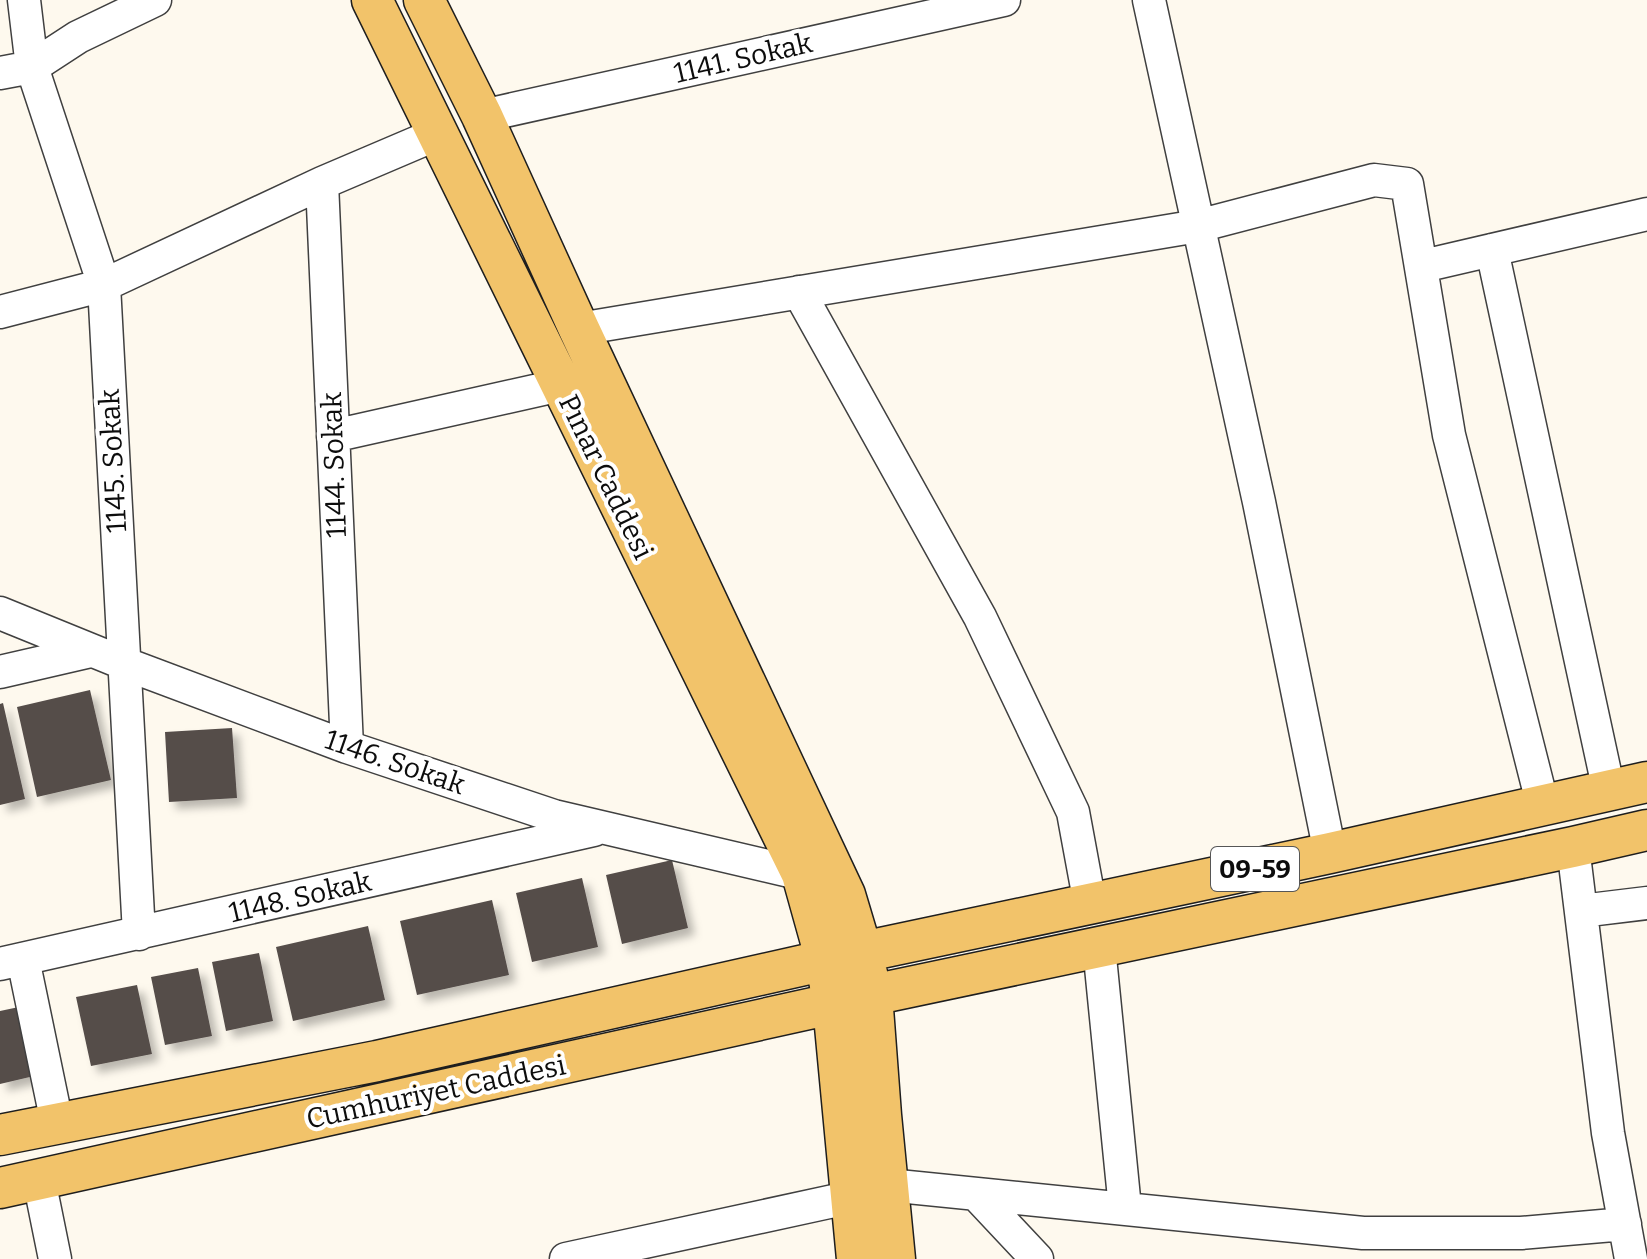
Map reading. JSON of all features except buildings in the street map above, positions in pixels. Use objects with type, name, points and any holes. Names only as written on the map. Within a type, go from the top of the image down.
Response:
[{"type":"main road","name":"Pınar Caddesi","points":[[372,0],[844,956]]},
{"type":"main road","name":"Pınar Caddesi","points":[[424,0],[482,116],[845,895],[844,956]]},
{"type":"main road","name":"09-59","points":[[844,956],[1628,786]]},
{"type":"main road","name":"09-59","points":[[872,995],[1647,830]]},
{"type":"main road","points":[[844,956],[872,995],[870,1191],[857,1259]]},
{"type":"main road","points":[[844,956],[833,1005],[870,1191],[895,1259]]},
{"type":"main road","name":"Cumhuriyet Caddesi","points":[[0,1135],[377,1061],[844,956]]},
{"type":"main road","name":"Cumhuriyet Caddesi","points":[[0,1188],[872,995]]},
{"type":"street","name":"1145. Sokak","points":[[24,0],[32,67],[104,285],[139,934]]},
{"type":"street","points":[[0,73],[32,67],[78,37],[155,0]]},
{"type":"street","name":"1141. Sokak","points":[[482,116],[1004,0]]},
{"type":"street","points":[[1149,0],[1259,502],[1330,853]]},
{"type":"street","points":[[0,312],[104,285],[322,183],[437,134]]},
{"type":"street","points":[[579,329],[1198,226],[1374,180],[1407,184],[1449,435],[1543,806]]},
{"type":"street","name":"1144. Sokak","points":[[322,183],[347,747]]},
{"type":"street","points":[[1423,266],[1647,214]]},
{"type":"street","points":[[1492,250],[1628,786]]},
{"type":"street","points":[[799,292],[980,617],[1073,812],[1090,904]]},
{"type":"street","points":[[333,436],[561,385]]},
{"type":"street","name":"1146. Sokak","points":[[0,613],[91,651],[347,747],[554,816],[802,874]]},
{"type":"street","points":[[0,672],[91,651]]},
{"type":"street","name":"1148. Sokak","points":[[12,962],[601,828]]},
{"type":"street","points":[[1573,847],[1608,1133],[1631,1259]]},
{"type":"street","points":[[1581,911],[1647,903]]},
{"type":"street","points":[[1099,947],[1125,1208]]},
{"type":"street","points":[[12,962],[57,1123]]},
{"type":"street","points":[[39,1180],[55,1259]]},
{"type":"street","points":[[566,1259],[870,1191],[976,1194],[1363,1233],[1521,1233],[1625,1224]]},
{"type":"street","points":[[976,1194],[1037,1259]]}]
